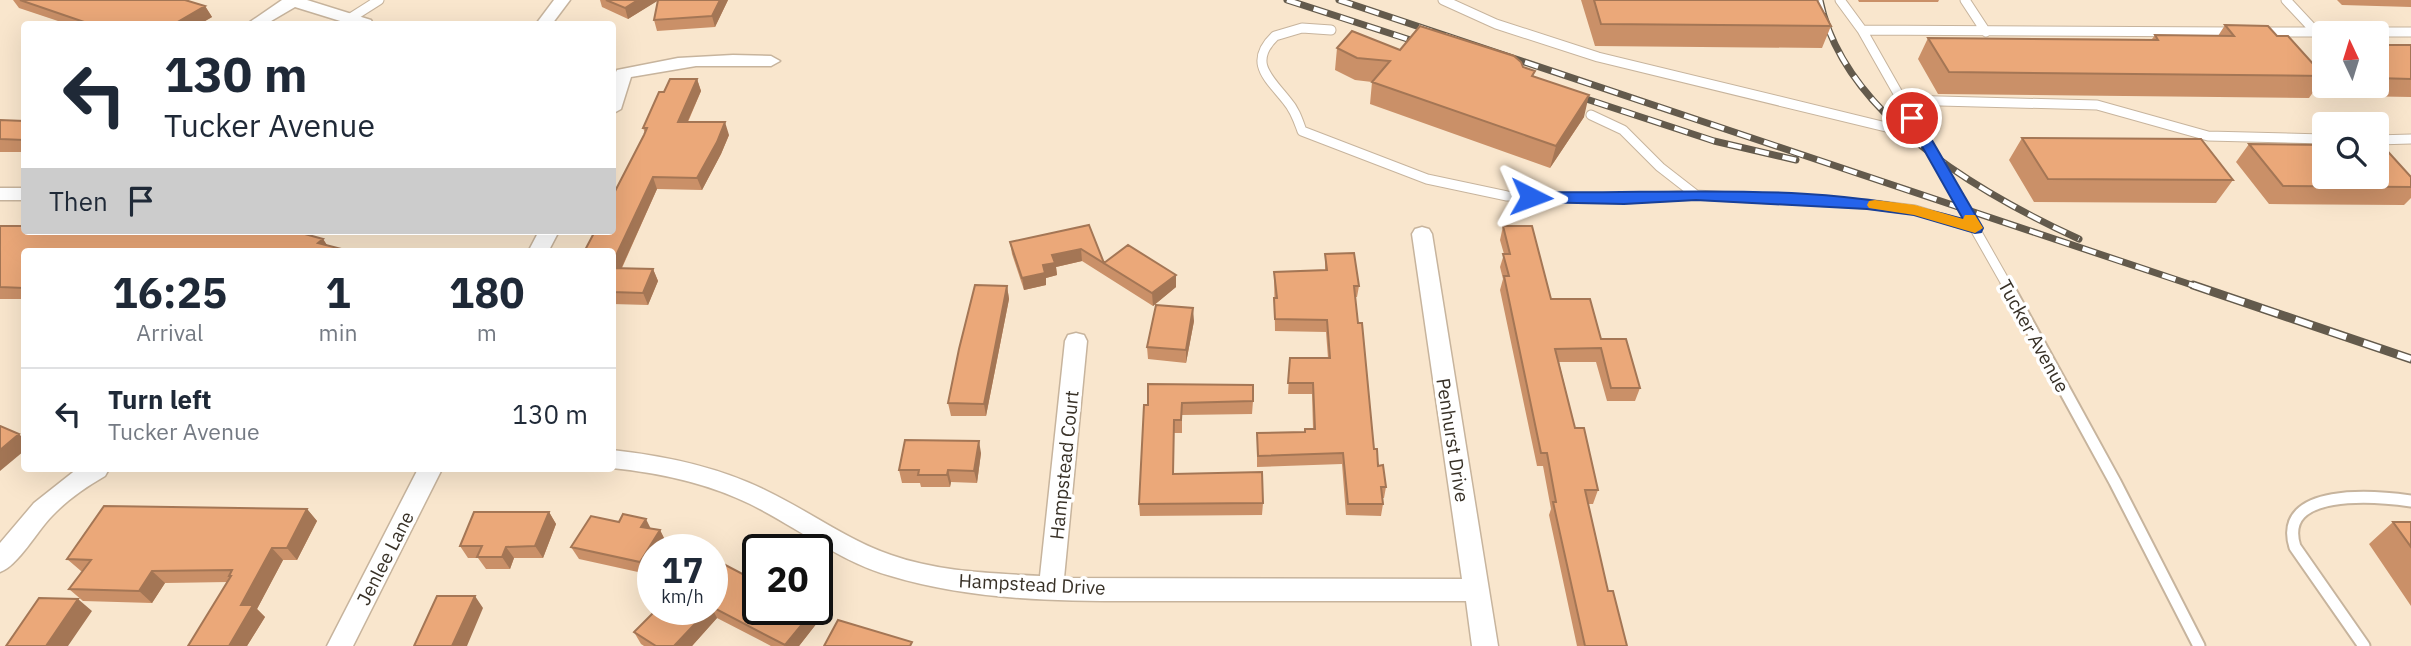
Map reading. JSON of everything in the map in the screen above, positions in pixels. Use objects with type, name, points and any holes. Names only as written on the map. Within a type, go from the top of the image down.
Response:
[{"type":"street","points":[[260,21],[292,0],[354,21]]},
{"type":"street","points":[[546,21],[562,0]]},
{"type":"street","points":[[618,68],[692,61],[771,61]]},
{"type":"street","points":[[0,194],[21,194]]},
{"type":"street","name":"Penhurst Drive","points":[[1422,234],[1485,646]]},
{"type":"street","name":"Hampstead Court","points":[[1051,589],[1076,341]]},
{"type":"street","name":"Hampstead Drive","points":[[616,459],[649,463],[718,480],[759,498],[840,543],[891,566],[957,581],[1051,589],[1476,590]]},
{"type":"street","points":[[0,562],[44,504],[67,486],[92,472]]},
{"type":"street","name":"Jenlee Lane","points":[[340,646],[428,472]]},
{"type":"lane","points":[[358,21],[379,0]]},
{"type":"lane","points":[[1444,0],[1466,15],[1630,66],[1923,136]]},
{"type":"lane","name":"Tucker Avenue","points":[[1840,0],[1862,30],[1975,228],[2115,482],[2199,646]]},
{"type":"lane","points":[[1965,0],[1986,32]]},
{"type":"lane","points":[[2286,0],[2312,28]]},
{"type":"lane","points":[[1331,30],[1310,27],[1291,29],[1273,36],[1266,45],[1261,60],[1265,75],[1292,107],[1302,131],[1427,179],[1507,195],[1624,199],[1696,195],[1894,206],[1975,228]]},
{"type":"lane","points":[[1862,30],[2312,32]]},
{"type":"lane","points":[[2389,32],[2411,32]]},
{"type":"lane","points":[[1902,100],[2097,105],[2208,136],[2312,139]]},
{"type":"lane","points":[[1591,115],[1623,130],[1660,167],[1696,195]]},
{"type":"lane","points":[[2389,139],[2411,139]]},
{"type":"lane","points":[[2364,646],[2295,547],[2291,531],[2295,518],[2311,506],[2339,498],[2368,496],[2411,501]]},
{"type":"building","points":[[20,0],[185,0],[205,6],[179,21],[81,21]]},
{"type":"building","points":[[606,0],[638,0],[625,8]]},
{"type":"building","points":[[658,0],[720,0],[712,16],[654,20]]},
{"type":"building","points":[[1594,0],[1817,0],[1831,26],[1601,24]]},
{"type":"building","points":[[2225,25],[2268,26],[2277,36],[2288,36],[2312,63],[2312,76],[1949,72],[1928,38],[2158,40],[2155,35],[2234,36]]},
{"type":"building","points":[[1420,26],[1514,56],[1523,67],[1535,71],[1532,76],[1589,95],[1556,146],[1372,82],[1390,61],[1357,58],[1337,48],[1352,31],[1400,50]]},
{"type":"building","points":[[2389,45],[2411,45],[2411,79],[2389,78]]},
{"type":"building","points":[[670,79],[697,79],[678,122],[725,122],[717,142],[697,178],[653,177],[616,256],[616,248],[586,248],[593,235],[616,235],[616,189],[644,135],[647,128],[643,128],[659,92],[664,92]]},
{"type":"building","points":[[0,120],[21,121],[21,140],[0,139]]},
{"type":"building","points":[[2022,138],[2201,139],[2233,180],[2048,179]]},
{"type":"building","points":[[2249,144],[2312,145],[2312,186],[2283,186]]},
{"type":"building","points":[[2389,153],[2411,177],[2411,187],[2389,187]]},
{"type":"building","points":[[1089,225],[1104,263],[1128,245],[1176,275],[1152,293],[1081,249],[1052,255],[1055,263],[1043,265],[1045,273],[1022,278],[1010,242]]},
{"type":"building","points":[[0,226],[21,226],[21,235],[308,235],[323,239],[318,243],[337,248],[21,248],[21,288],[0,287]]},
{"type":"building","points":[[1503,226],[1532,226],[1551,299],[1590,299],[1601,339],[1626,339],[1640,388],[1611,388],[1601,348],[1555,349],[1575,428],[1584,428],[1598,490],[1585,490],[1608,591],[1613,591],[1627,646],[1585,646],[1553,502],[1556,502],[1547,453],[1541,453],[1504,276],[1509,276],[1503,254],[1510,254]]},
{"type":"building","points":[[1354,253],[1359,286],[1354,286],[1358,323],[1362,323],[1374,449],[1377,449],[1378,466],[1383,465],[1386,487],[1381,487],[1383,504],[1348,504],[1343,453],[1258,456],[1257,433],[1305,432],[1305,429],[1315,429],[1313,383],[1288,383],[1290,358],[1330,358],[1327,320],[1275,319],[1274,298],[1277,298],[1274,272],[1327,270],[1325,254]]},
{"type":"building","points":[[616,268],[653,269],[643,293],[616,292]]},
{"type":"building","points":[[975,285],[1007,286],[984,404],[948,403],[959,349]]},
{"type":"building","points":[[1156,305],[1193,308],[1186,350],[1147,347]]},
{"type":"building","points":[[1148,384],[1253,385],[1253,401],[1182,403],[1181,420],[1174,420],[1173,474],[1262,472],[1263,503],[1139,504],[1144,405],[1148,405]]},
{"type":"building","points":[[0,426],[19,434],[0,450]]},
{"type":"building","points":[[905,440],[979,441],[974,471],[948,470],[947,475],[918,475],[919,470],[899,470]]},
{"type":"building","points":[[104,506],[307,509],[287,548],[272,548],[241,605],[253,605],[229,646],[188,646],[231,576],[232,570],[152,571],[139,591],[69,589],[91,560],[67,559]]},
{"type":"building","points":[[474,512],[549,512],[535,546],[506,547],[502,557],[477,557],[482,546],[460,546]]},
{"type":"building","points":[[623,514],[646,519],[641,527],[660,530],[658,534],[637,534],[637,561],[571,547],[591,516],[619,522]]},
{"type":"building","points":[[2393,522],[2411,522],[2411,547]]},
{"type":"building","points":[[728,566],[742,574],[742,623],[728,615]]},
{"type":"building","points":[[437,596],[475,596],[452,646],[414,646]]},
{"type":"building","points":[[39,598],[78,599],[46,646],[6,646]]},
{"type":"building","points":[[838,620],[912,642],[910,646],[824,646]]},
{"type":"building","points":[[641,625],[694,625],[674,646],[656,646],[634,632]]},
{"type":"building","points":[[747,625],[801,625],[785,645]]},
{"type":"railway","points":[[1287,0],[1426,45]]},
{"type":"railway","points":[[1339,0],[2198,287]]},
{"type":"railway","points":[[1820,0],[1834,41],[1856,80],[1886,114],[1921,146],[1960,174],[2000,199],[2079,239]]},
{"type":"railway","points":[[1568,93],[1714,141],[1796,160]]},
{"type":"railway","points":[[2193,285],[2411,359]]},
{"type":"slow traffic","points":[[1875,205],[1915,210],[1975,228],[1970,218]]},
{"type":"route","points":[[1531,197],[1624,199],[1696,195],[1867,204],[1915,210],[1975,228],[1912,118]]}]
